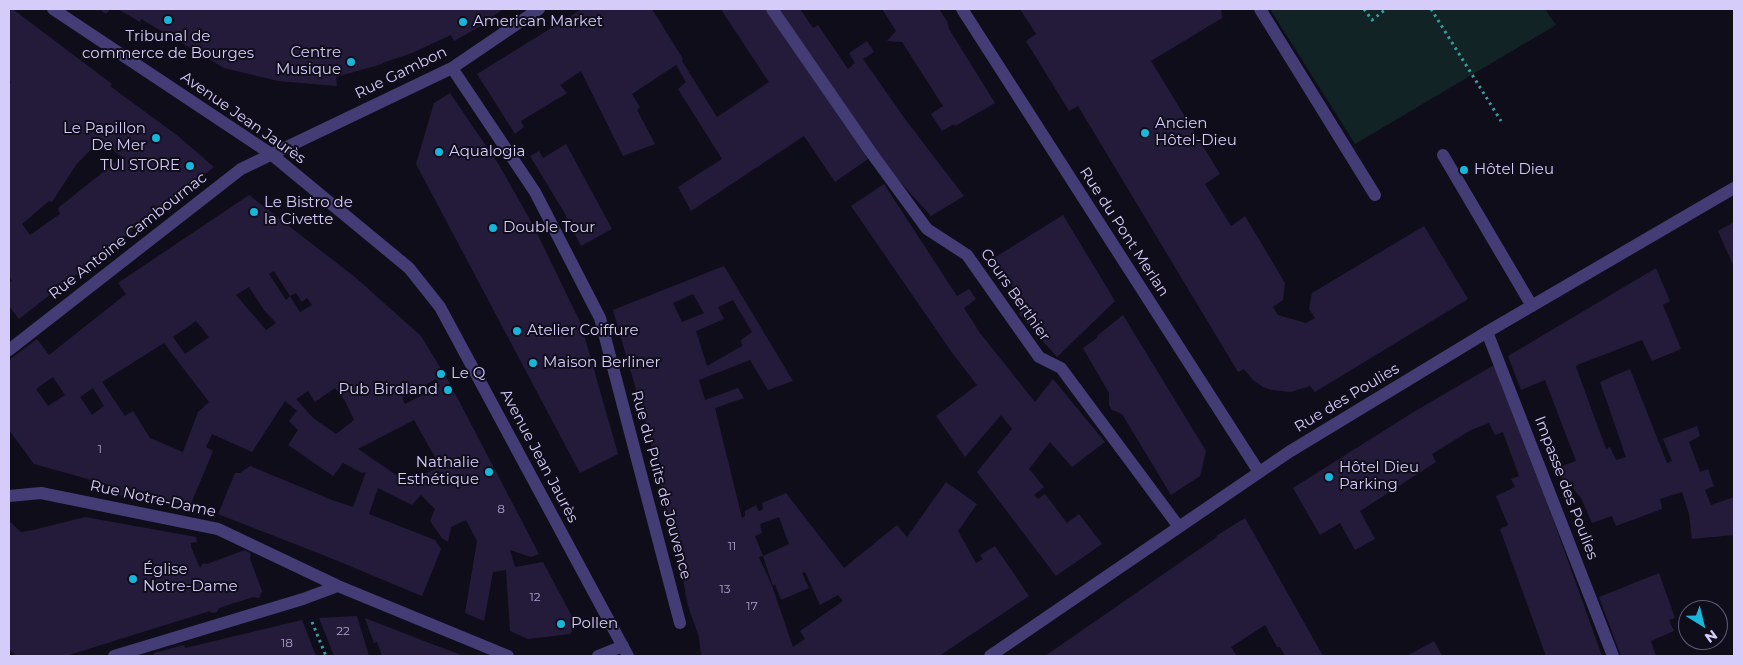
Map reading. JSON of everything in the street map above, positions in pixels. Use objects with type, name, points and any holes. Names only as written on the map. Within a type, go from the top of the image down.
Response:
[{"type":"street","name":"Avenue Jean Jaurès","points":[[53,9],[270,154],[409,268],[440,307],[626,651]]},
{"type":"street","name":"Rue Gambon","points":[[270,154],[452,68],[539,9]]},
{"type":"street","name":"Cours Berthier","points":[[772,9],[926,229],[967,255],[1039,357],[1061,368],[1179,527]]},
{"type":"street","name":"Rue du Pont Merlan","points":[[962,9],[1259,472]]},
{"type":"street","points":[[1260,9],[1375,195]]},
{"type":"street","name":"Rue du Puits de Jouvence","points":[[452,68],[535,192],[600,318],[680,623]]},
{"type":"street","name":"Rue Antoine Cambournac","points":[[9,350],[242,169],[270,154]]},
{"type":"street","points":[[1443,155],[1532,306]]},
{"type":"street","name":"Rue des Poulies","points":[[990,656],[1296,448],[1487,332],[1734,188]]},
{"type":"street","name":"Impasse des Poulies","points":[[1487,332],[1613,656]]},
{"type":"street","name":"Rue Notre-Dame","points":[[9,496],[42,493],[218,529],[338,586],[508,656]]},
{"type":"street","points":[[114,656],[338,586]]},
{"type":"street","points":[[598,656],[626,651]]},
{"type":"path","points":[[1364,9],[1372,20],[1386,9]]},
{"type":"path","points":[[1431,9],[1501,121]]},
{"type":"path","points":[[303,598],[326,656]]},
{"type":"shaded area","points":[[1270,9],[1545,9],[1556,25],[1355,144]]},
{"type":"building","points":[[9,9],[14,10],[112,84],[110,86],[178,136],[214,167],[19,319],[9,306],[9,283],[12,281],[9,276],[9,85],[11,82],[9,80]],"holes":[[[100,140],[122,157],[58,208],[60,214],[30,235],[22,224],[49,201],[52,202],[76,165]]]},
{"type":"building","points":[[99,9],[110,9],[106,14]]},
{"type":"building","points":[[118,9],[504,9],[485,21],[486,23],[454,41],[451,35],[382,64],[336,77],[337,86],[278,81],[224,68],[141,19],[140,22]]},
{"type":"building","points":[[582,9],[652,9],[717,117],[769,82],[722,11],[723,9],[766,9],[868,159],[835,182],[804,136],[691,211],[678,187],[722,159],[678,89],[686,82],[676,65],[632,94],[640,107],[637,110],[655,144],[623,156],[581,71],[560,85],[567,93],[521,121],[524,127],[515,134],[477,74]]},
{"type":"building","points":[[778,9],[800,9],[813,28],[818,25],[848,69],[855,63],[849,53],[867,41],[874,52],[863,59],[905,119],[964,196],[931,216],[891,172]]},
{"type":"building","points":[[882,9],[939,9],[947,21],[949,29],[995,103],[955,126],[954,124],[942,131],[931,114],[943,106],[902,42],[887,41],[896,31]]},
{"type":"building","points":[[1020,9],[1221,9],[1222,18],[1151,61],[1220,174],[1205,184],[1231,226],[1245,216],[1285,283],[1283,300],[1273,307],[1278,315],[1306,323],[1315,318],[1309,309],[1312,293],[1424,226],[1468,299],[1315,392],[1310,386],[1291,392],[1272,390],[1263,387],[1253,380],[1244,369],[1238,372],[1078,106],[1069,111],[1026,41],[1036,34]]},
{"type":"building","points":[[450,93],[499,165],[533,225],[581,324],[618,454],[580,473],[416,164],[434,103]]},
{"type":"building","points":[[566,144],[612,229],[581,246],[564,212],[530,156],[539,151],[543,158]]},
{"type":"building","points":[[884,184],[957,296],[969,289],[976,299],[964,308],[980,333],[1035,402],[1053,379],[1105,442],[1072,467],[1050,442],[1029,469],[1044,487],[1034,495],[1038,499],[1045,494],[1067,523],[1079,514],[1102,544],[1056,576],[977,472],[1012,429],[1001,415],[965,457],[936,416],[977,385],[953,354],[851,206]]},
{"type":"building","points":[[249,195],[356,278],[421,336],[449,382],[539,554],[531,557],[510,550],[515,567],[543,562],[576,624],[570,634],[528,639],[510,631],[506,570],[493,572],[484,621],[465,613],[477,541],[466,520],[451,527],[448,542],[442,538],[430,521],[435,509],[421,495],[412,505],[378,488],[369,514],[435,540],[441,549],[422,596],[218,514],[235,473],[240,473],[250,466],[353,507],[366,472],[362,473],[343,463],[333,476],[288,445],[298,430],[289,421],[297,411],[285,401],[252,452],[212,434],[206,447],[213,451],[190,506],[161,499],[159,504],[110,493],[113,486],[34,464],[9,430],[9,360],[37,339],[49,355],[126,294],[118,283]],"holes":[[[274,271],[290,296],[286,300],[269,274]],[[249,287],[264,310],[276,323],[266,330],[236,295]],[[296,293],[302,302],[307,298],[312,305],[300,312],[290,296]],[[196,321],[209,337],[185,354],[173,337]],[[164,343],[209,402],[198,412],[183,452],[150,438],[133,411],[125,416],[102,382]],[[53,377],[65,395],[48,406],[36,389]],[[436,379],[440,386],[405,404],[402,398]],[[93,388],[104,406],[92,415],[80,397]],[[335,388],[345,401],[354,420],[336,434],[313,418],[296,399],[308,391],[315,402]],[[414,420],[440,466],[408,483],[358,449]]]},
{"type":"building","points":[[1063,215],[1115,301],[1057,357],[1019,314],[1022,302],[994,258]]},
{"type":"building","points":[[1734,222],[1734,267],[1718,231]]},
{"type":"building","points":[[724,266],[793,381],[768,390],[750,360],[699,380],[705,400],[738,388],[744,398],[715,408],[742,518],[745,516],[745,511],[756,505],[759,511],[763,509],[762,503],[786,493],[844,568],[897,525],[907,537],[946,482],[977,504],[958,531],[976,563],[983,559],[980,555],[995,546],[1029,596],[939,656],[701,656],[699,637],[688,606],[648,431],[613,310]],"holes":[[[693,294],[704,313],[682,322],[673,303]],[[733,300],[752,332],[741,340],[742,346],[707,366],[696,331],[724,319],[718,307]],[[779,517],[789,544],[763,556],[755,536],[762,533],[760,524]],[[763,556],[773,586],[775,584],[781,600],[809,588],[802,573],[805,572],[820,605],[838,595],[843,601],[800,631],[805,639],[793,647],[772,586],[759,557]]]},
{"type":"building","points":[[1656,268],[1670,301],[1663,305],[1681,349],[1652,361],[1642,340],[1576,367],[1606,449],[1610,447],[1616,460],[1626,457],[1600,382],[1630,369],[1667,463],[1672,461],[1663,439],[1697,426],[1700,436],[1689,442],[1700,472],[1708,469],[1714,486],[1705,490],[1711,505],[1734,497],[1734,535],[1692,539],[1689,514],[1682,492],[1660,499],[1662,509],[1616,526],[1612,516],[1592,523],[1581,498],[1570,485],[1552,470],[1576,461],[1545,380],[1521,390],[1508,356]]},
{"type":"building","points":[[1123,315],[1206,451],[1200,476],[1171,495],[1122,414],[1112,410],[1109,405],[1109,393],[1083,348]]},
{"type":"building","points":[[1494,365],[1549,508],[1602,656],[1546,656],[1500,529],[1508,525],[1496,496],[1515,487],[1511,479],[1519,476],[1503,432],[1495,435],[1489,423],[1471,430],[1432,454],[1436,462],[1360,511],[1375,539],[1355,550],[1340,523],[1320,535],[1293,488],[1412,413]]},
{"type":"building","name":"Église Notre-Dame","points":[[85,517],[196,537],[197,542],[191,543],[191,547],[200,568],[203,563],[207,564],[245,550],[251,554],[250,559],[262,591],[259,598],[253,597],[219,608],[217,612],[211,613],[210,611],[66,656],[17,656],[9,650],[9,523],[21,532]]},
{"type":"building","points":[[1245,518],[1323,656],[1285,656],[1280,647],[1277,647],[1265,625],[1231,647],[1237,656],[1045,656],[1216,536]]},
{"type":"building","points":[[1659,573],[1675,618],[1669,620],[1674,631],[1651,641],[1656,656],[1621,656],[1599,597]]},
{"type":"building","points":[[357,616],[369,656],[334,656],[319,618]]},
{"type":"building","points":[[365,618],[464,656],[382,656],[377,642],[374,643]]},
{"type":"building","points":[[302,620],[316,656],[154,656],[154,653],[184,645],[185,648]]},
{"type":"building","points":[[1434,641],[1442,656],[1407,656]]},
{"type":"place","name":"Tribunal de commerce de Bourges","points":[[168,20]]},
{"type":"place","name":"American Market","points":[[463,22]]},
{"type":"place","name":"Centre Musique","points":[[351,62]]},
{"type":"place","name":"Ancien Hôtel-Dieu","points":[[1145,133]]},
{"type":"place","name":"Le Papillon De Mer","points":[[156,138]]},
{"type":"place","name":"Aqualogia","points":[[439,152]]},
{"type":"place","name":"TUI STORE","points":[[190,166]]},
{"type":"place","name":"Hôtel Dieu","points":[[1464,170]]},
{"type":"place","name":"Le Bistro de la Civette","points":[[254,212]]},
{"type":"place","name":"Double Tour","points":[[493,228]]},
{"type":"place","name":"Atelier Coiffure","points":[[517,331]]},
{"type":"place","name":"Maison Berliner","points":[[533,363]]},
{"type":"place","name":"Le Q","points":[[441,374]]},
{"type":"place","name":"Pub Birdland","points":[[448,390]]},
{"type":"place","name":"Nathalie Esthétique","points":[[489,472]]},
{"type":"place","name":"Hôtel Dieu Parking","points":[[1329,477]]},
{"type":"place","name":"Église Notre-Dame","points":[[133,579]]},
{"type":"place","name":"Pollen","points":[[561,624]]}]
